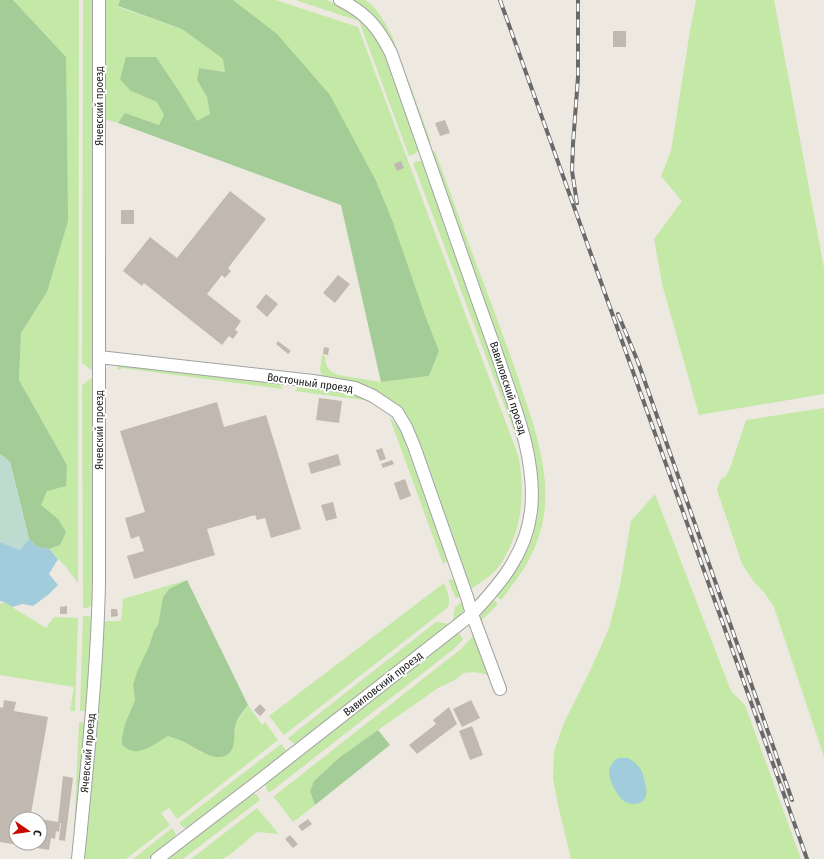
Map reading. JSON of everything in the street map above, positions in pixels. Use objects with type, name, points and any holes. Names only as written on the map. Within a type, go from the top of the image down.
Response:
[{"type":"street","name":"Ячевский проезд","points":[[78,859],[93,701],[98,627],[99,0]]},
{"type":"street","name":"Вавиловский проезд","points":[[157,859],[472,614],[491,594],[505,575],[518,554],[527,531],[531,512],[531,469],[516,410],[391,53],[376,27],[365,15],[353,6],[340,0]]},
{"type":"street","name":"Восточный проезд","points":[[99,357],[355,388],[373,396],[397,412],[409,434],[500,689]]},
{"type":"green space","points":[[0,0],[13,0],[66,57],[68,221],[47,292],[21,333],[19,380],[67,465],[66,486],[47,491],[41,505],[58,519],[66,532],[60,545],[49,549],[37,547],[29,539],[10,462],[0,454]]},
{"type":"green space","points":[[13,0],[79,0],[78,583],[66,567],[49,549],[60,545],[58,519],[40,505],[47,491],[67,465],[19,380],[21,333],[47,292],[66,57]]},
{"type":"green space","points":[[83,0],[94,0],[94,372],[82,363]]},
{"type":"green space","points":[[104,0],[120,0],[118,7],[182,29],[223,59],[226,72],[199,68],[197,80],[207,97],[210,114],[197,122],[181,94],[156,58],[126,57],[131,91],[157,102],[165,115],[159,125],[125,113],[118,123],[105,119]]},
{"type":"green space","points":[[120,0],[233,0],[277,34],[330,95],[376,181],[392,220],[439,351],[429,376],[381,382],[341,205],[118,123],[125,113],[159,125],[164,115],[157,102],[131,91],[120,79],[126,57],[156,57],[197,121],[210,114],[207,97],[197,80],[199,68],[225,72],[223,59],[182,29],[118,6]]},
{"type":"green space","points":[[233,0],[276,0],[358,27],[518,455],[522,479],[522,492],[520,516],[513,540],[506,556],[497,569],[470,590],[409,422],[367,386],[355,382],[325,378],[322,376],[320,370],[322,355],[325,356],[328,368],[338,375],[381,382],[429,376],[439,351],[425,315],[252,15]]},
{"type":"green space","points":[[295,0],[326,0],[353,15],[370,31],[383,51],[418,148],[415,154],[409,156],[359,21]]},
{"type":"green space","points":[[351,0],[365,0],[370,3],[387,26],[431,142],[427,144],[394,51]]},
{"type":"green space","points":[[696,0],[774,0],[824,268],[824,394],[699,415],[662,284],[654,239],[682,201],[661,176],[671,151]]},
{"type":"green space","points":[[435,151],[517,374],[533,422],[541,453],[545,484],[545,500],[544,515],[538,540],[523,570],[501,600],[496,596],[522,558],[533,533],[538,506],[538,478],[536,464],[527,423],[431,152]]},
{"type":"green space","points":[[422,161],[423,163],[515,419],[523,455],[413,163]]},
{"type":"green space","points":[[118,365],[279,383],[283,389],[122,368],[119,370],[117,369]]},
{"type":"green space","points":[[94,376],[93,598],[91,606],[83,608],[82,385]]},
{"type":"green space","points":[[300,385],[328,388],[346,392],[372,401],[295,391]]},
{"type":"green space","points":[[824,408],[824,757],[774,607],[742,564],[717,490],[720,480],[726,476],[730,468],[746,420]]},
{"type":"green space","points":[[389,416],[399,428],[403,437],[447,559],[447,561],[443,564]]},
{"type":"green space","points":[[0,454],[10,462],[29,539],[20,550],[0,542]]},
{"type":"green space","points":[[655,494],[731,691],[745,705],[801,859],[571,859],[553,779],[554,752],[563,725],[590,671],[609,628],[620,586],[631,521]]},
{"type":"green space","points":[[448,579],[456,582],[462,596],[457,598],[455,597]]},
{"type":"green space","points":[[187,580],[169,589],[163,597],[158,625],[154,631],[133,685],[135,700],[125,724],[153,745],[168,736],[181,740],[202,753],[233,746],[235,725],[248,705],[262,725],[265,722],[278,740],[177,819],[169,808],[161,813],[170,825],[126,859],[85,859],[103,621],[121,621],[123,599]]},
{"type":"green space","points":[[187,580],[248,705],[235,726],[233,747],[228,754],[223,757],[216,757],[201,752],[182,741],[168,736],[149,747],[138,751],[130,750],[122,745],[125,724],[135,700],[133,685],[154,631],[158,625],[163,597],[169,589]]},
{"type":"green space","points":[[444,583],[449,599],[447,608],[284,735],[269,716]]},
{"type":"green space","points":[[493,599],[498,604],[480,622],[482,612]]},
{"type":"green space","points":[[463,601],[464,608],[462,613],[453,621],[455,607]]},
{"type":"green space","points":[[4,602],[46,628],[54,617],[78,618],[75,711],[70,711],[74,687],[0,675],[0,604]]},
{"type":"green space","points":[[83,616],[89,616],[93,620],[87,711],[80,711]]},
{"type":"green space","points":[[436,622],[451,624],[297,744],[293,743],[288,738]]},
{"type":"green space","points":[[458,632],[463,639],[455,648],[269,793],[265,783]]},
{"type":"green space","points":[[474,635],[488,675],[475,672],[463,673],[455,680],[438,688],[340,757],[314,781],[310,791],[315,805],[293,822],[273,797],[461,649]]},
{"type":"green space","points":[[79,722],[85,723],[75,833],[74,832]]},
{"type":"green space","points":[[378,730],[390,745],[315,805],[310,791],[314,781],[340,757]]},
{"type":"green space","points":[[281,744],[287,751],[286,753],[188,829],[179,823]]},
{"type":"green space","points":[[251,794],[256,794],[260,800],[183,859],[166,859]]},
{"type":"green space","points":[[257,808],[279,834],[257,832],[231,854],[222,859],[191,859]]},
{"type":"green space","points":[[172,828],[176,834],[175,840],[149,859],[133,859]]},
{"type":"water","points":[[29,539],[37,547],[49,549],[58,559],[49,574],[58,585],[48,595],[33,606],[23,604],[12,607],[0,601],[0,542],[20,550]]},
{"type":"water","points":[[618,758],[627,758],[631,760],[642,771],[646,786],[646,796],[645,799],[639,803],[633,804],[621,799],[614,787],[609,771],[612,764]]},
{"type":"building","points":[[613,31],[626,31],[626,47],[613,47]]},
{"type":"building","points":[[445,120],[450,133],[440,136],[435,123]]},
{"type":"building","points":[[401,161],[404,168],[397,171],[394,164]]},
{"type":"building","points":[[230,191],[266,219],[228,268],[231,271],[225,278],[222,275],[207,294],[241,321],[235,330],[238,332],[233,339],[229,336],[222,345],[144,283],[142,286],[123,271],[150,237],[177,258]]},
{"type":"building","points":[[121,210],[134,210],[134,224],[121,224]]},
{"type":"building","points":[[338,275],[350,284],[335,303],[323,293]]},
{"type":"building","points":[[266,294],[278,304],[267,317],[256,307]]},
{"type":"building","points":[[278,341],[291,351],[288,354],[276,344]]},
{"type":"building","points":[[324,347],[329,348],[328,355],[323,354]]},
{"type":"building","points":[[319,398],[342,401],[339,423],[316,420]]},
{"type":"building","points":[[217,402],[224,427],[266,415],[301,529],[271,538],[265,518],[257,520],[255,515],[207,529],[215,555],[134,579],[127,556],[144,551],[139,536],[131,539],[125,518],[145,512],[120,431]]},
{"type":"building","points":[[382,448],[386,459],[380,461],[376,450]]},
{"type":"building","points":[[338,454],[341,465],[311,474],[308,463]]},
{"type":"building","points":[[392,460],[394,464],[383,468],[381,464]]},
{"type":"building","points":[[405,479],[411,496],[400,500],[394,483]]},
{"type":"building","points":[[333,502],[337,518],[326,521],[321,505]]},
{"type":"building","points":[[67,606],[67,614],[60,614],[60,607]]},
{"type":"building","points":[[111,609],[117,609],[118,616],[111,617]]},
{"type":"building","points":[[4,700],[16,702],[14,711],[48,717],[31,811],[8,811],[8,843],[0,842],[0,707],[3,708]]},
{"type":"building","points":[[471,700],[480,718],[462,727],[453,709]]},
{"type":"building","points":[[260,704],[266,710],[260,716],[254,710]]},
{"type":"building","points":[[449,707],[457,724],[417,754],[409,745],[436,724],[433,720]]},
{"type":"building","points":[[472,726],[483,755],[470,760],[459,731]]},
{"type":"building","points":[[63,776],[73,778],[65,841],[59,840],[60,823],[59,832],[56,831],[55,839],[51,838],[49,850],[48,820],[58,822]]},
{"type":"building","points":[[308,819],[312,824],[302,831],[298,826]]},
{"type":"building","points":[[290,835],[298,844],[293,848],[285,839]]},
{"type":"railway","points":[[500,0],[807,859]]},
{"type":"railway","points":[[577,203],[572,171],[578,77],[578,0]]},
{"type":"railway","points":[[618,314],[638,362],[792,800]]}]
